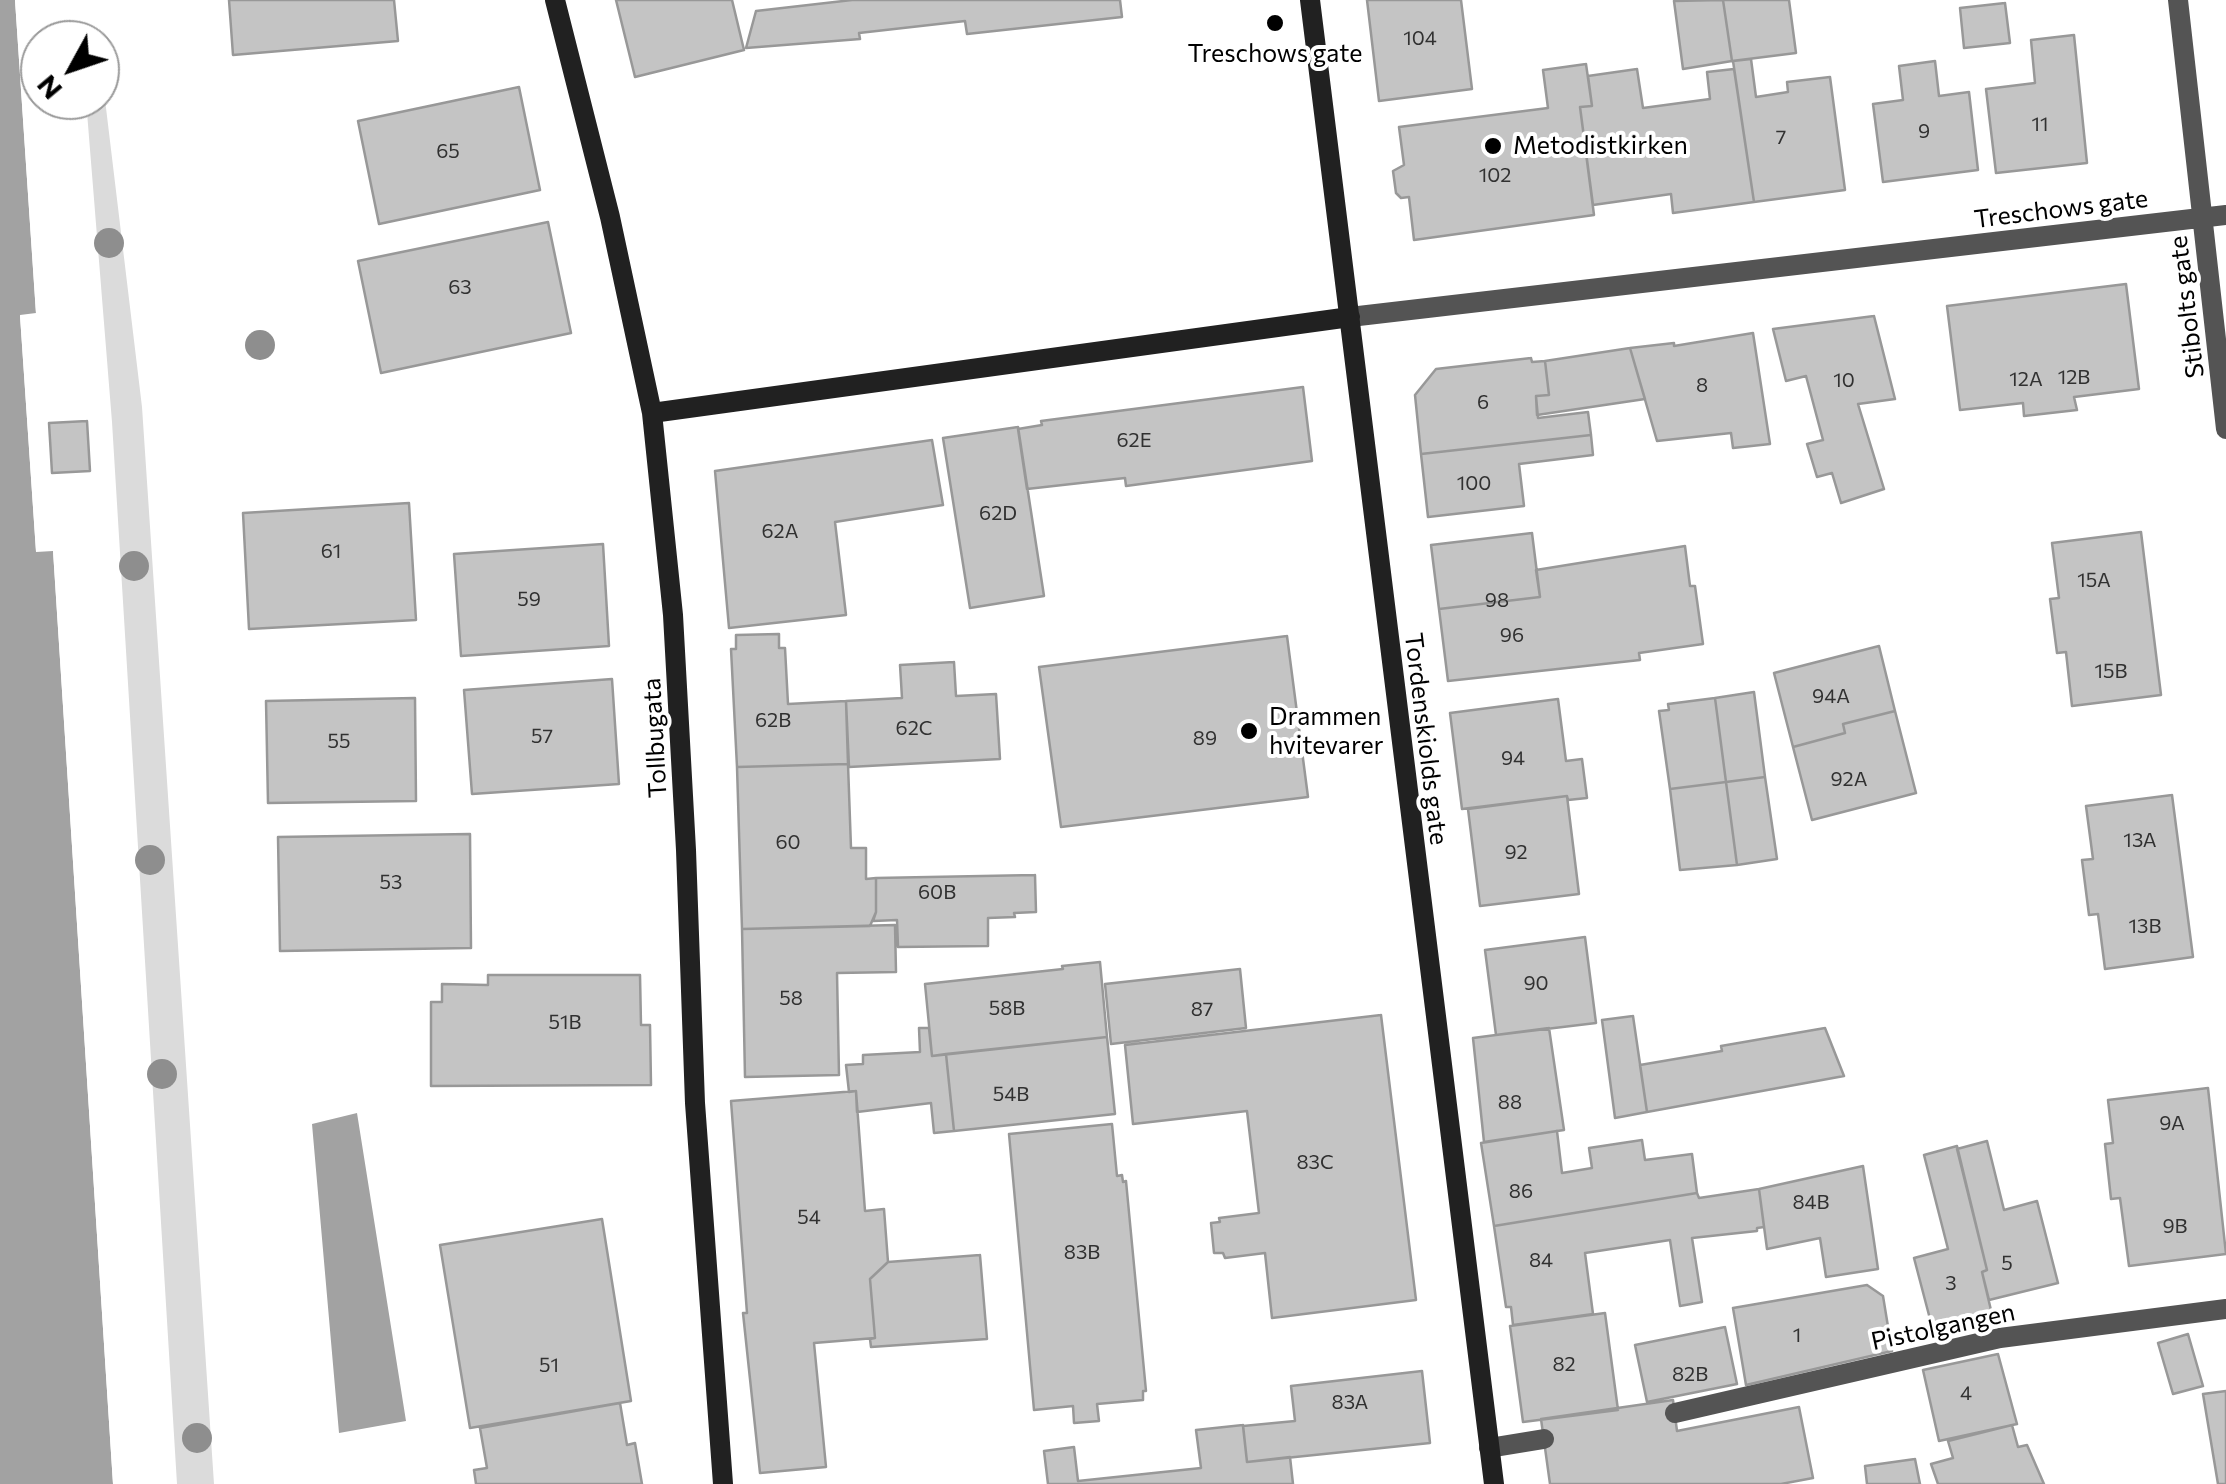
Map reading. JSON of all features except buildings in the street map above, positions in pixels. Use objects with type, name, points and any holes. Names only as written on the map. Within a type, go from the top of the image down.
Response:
[{"type":"main road","name":"Tollbugata","points":[[555,0],[610,216],[652,412],[673,615],[695,1103],[724,1484]]},
{"type":"main road","name":"Tordenskiolds gate","points":[[1310,0],[1494,1484]]},
{"type":"main road","name":"Treschows gate","points":[[652,412],[1350,318]]},
{"type":"street","name":"Stibolts gate","points":[[2178,0],[2226,429]]},
{"type":"street","name":"Treschows gate","points":[[1350,318],[2226,215]]},
{"type":"street","name":"Pistolgangen","points":[[1675,1414],[2000,1338],[2226,1309]]},
{"type":"street","points":[[1489,1448],[1544,1439]]},
{"type":"shaded area","points":[[0,0],[15,0],[20,120],[23,120],[36,314],[20,316],[36,551],[53,550],[113,1484],[0,1484]]},
{"type":"shaded area","points":[[88,120],[107,120],[142,407],[214,1484],[177,1484],[112,422]]},
{"type":"shaded area","points":[[357,1113],[406,1421],[339,1433],[312,1124]]},
{"type":"pier","points":[[15,0],[20,0],[21,20],[20,75]]},
{"type":"pier","points":[[23,120],[28,120],[41,313],[38,318],[25,319],[41,546],[54,545],[58,550],[118,1484],[113,1484],[53,551],[36,552],[20,315],[36,313]]},
{"type":"place","name":"Treschows gate","points":[[1275,23]]},
{"type":"place","name":"Metodistkirken","points":[[1493,146]]},
{"type":"place","name":"Drammen hvitevarer","points":[[1249,731]]}]
